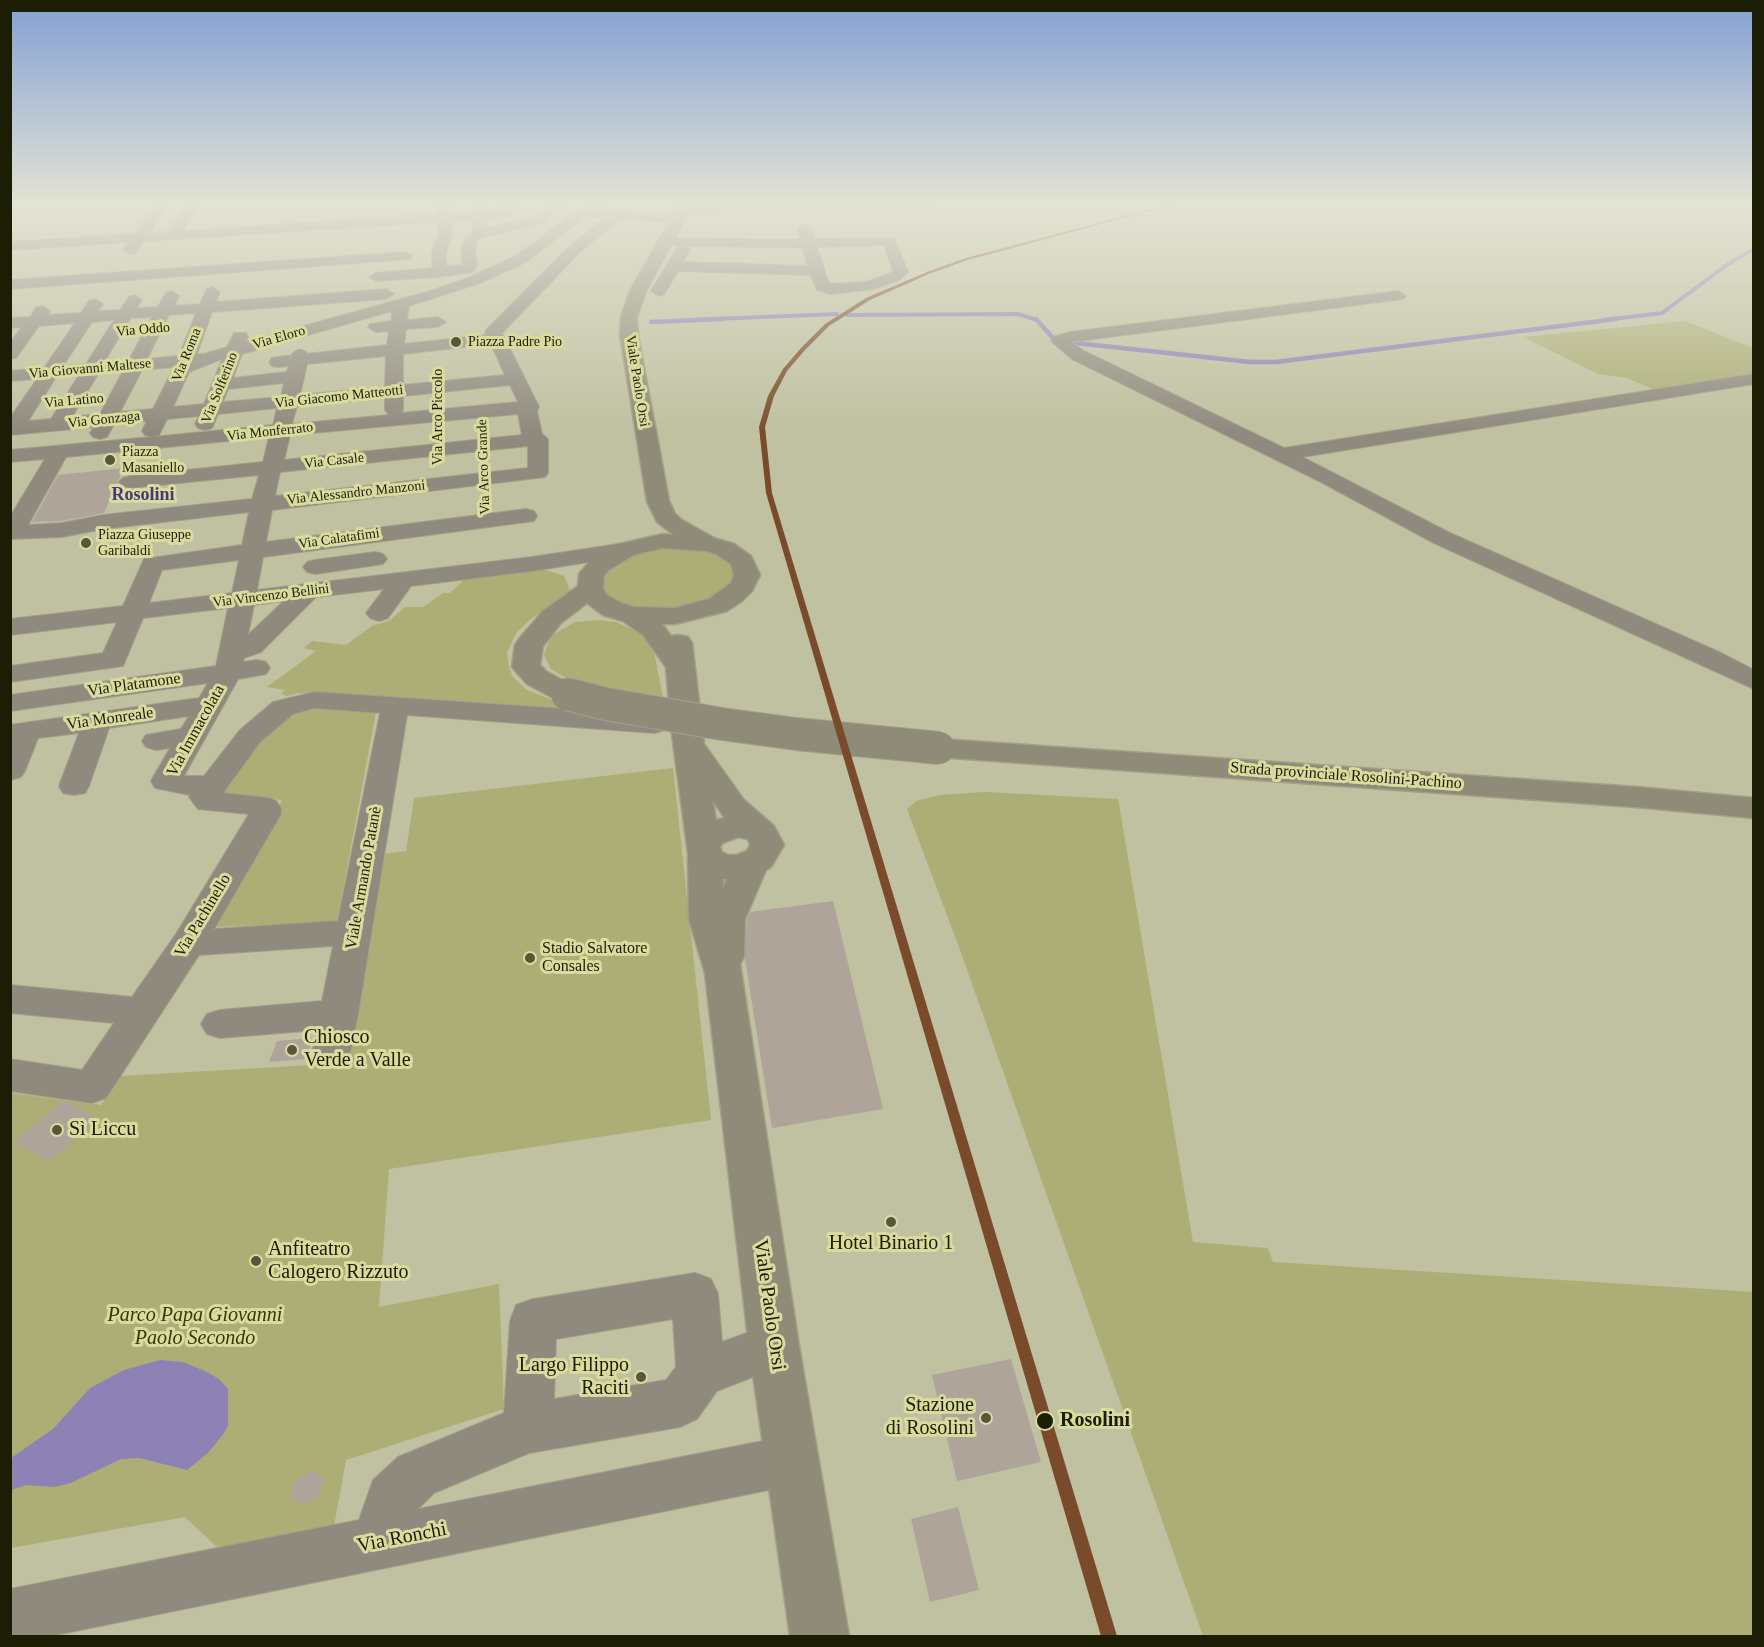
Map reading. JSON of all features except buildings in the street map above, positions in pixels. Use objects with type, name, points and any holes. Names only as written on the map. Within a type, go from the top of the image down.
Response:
[{"type":"main road","name":"Viale Paolo Orsi","points":[[644,280],[629,317],[628,335],[658,501]]},
{"type":"main road","points":[[536,634],[563,619],[622,612],[666,617],[699,611],[718,605],[733,596],[743,586],[747,575],[745,566],[738,556],[674,525],[665,517],[658,501]]},
{"type":"main road","points":[[658,501],[651,530],[632,548],[600,565],[592,574],[590,586],[597,600],[652,629],[678,664]]},
{"type":"main road","points":[[632,548],[675,541],[710,544]]},
{"type":"main road","points":[[536,634],[552,617],[590,586]]},
{"type":"main road","points":[[699,611],[685,623],[678,636],[678,664],[703,850],[707,919],[724,973]]},
{"type":"main road","name":"Strada provinciale Rosolini-Pachino","points":[[536,634],[529,645],[526,667],[537,678],[567,694],[665,715],[722,724],[796,734],[939,748],[1624,796],[1754,808]]},
{"type":"main road","points":[[688,736],[733,807],[753,847],[727,920],[724,973]]},
{"type":"main road","points":[[703,850],[714,864],[732,868],[753,847]]},
{"type":"main road","name":"Viale Paolo Orsi","points":[[724,973],[774,1346],[820,1636]]},
{"type":"street","points":[[13,294],[28,280]]},
{"type":"street","points":[[14,346],[66,280]]},
{"type":"street","points":[[11,432],[110,280]]},
{"type":"street","points":[[13,294],[53,296],[103,292],[137,280]]},
{"type":"street","points":[[54,425],[73,401],[146,280]]},
{"type":"street","points":[[156,280],[180,291]]},
{"type":"street","points":[[91,450],[163,311],[180,291],[214,280]]},
{"type":"street","name":"Via Roma","points":[[113,518],[159,414],[184,365],[198,326],[219,280]]},
{"type":"street","name":"Via Solferino","points":[[205,424],[228,367],[233,323],[252,304],[261,280]]},
{"type":"street","points":[[317,543],[321,497],[357,296],[357,280]]},
{"type":"street","points":[[371,584],[391,455],[396,345],[405,280]]},
{"type":"street","name":"Via Eloro","points":[[184,365],[205,359],[228,367],[309,323],[345,355],[403,298],[435,294],[475,280]]},
{"type":"street","points":[[228,367],[345,355],[396,345],[438,349],[494,335],[546,280]]},
{"type":"street","points":[[659,291],[665,280]]},
{"type":"street","points":[[820,280],[822,287],[831,289],[868,286],[886,280]]},
{"type":"street","name":"Via Immacolata","points":[[213,785],[184,786],[166,781],[210,705],[230,663],[262,503],[292,379],[321,281]]},
{"type":"street","name":"Via Arco Piccolo","points":[[434,551],[440,450],[438,349],[440,298],[435,294]]},
{"type":"street","points":[[10,323],[357,296],[403,298]]},
{"type":"street","points":[[1398,296],[1098,335],[1063,337],[1059,341],[1078,355],[1442,538],[1710,658],[1754,681]]},
{"type":"street","points":[[289,318],[309,323]]},
{"type":"street","name":"Via Oddo","points":[[14,346],[47,339],[233,323]]},
{"type":"street","points":[[494,335],[530,407],[527,410],[533,438],[538,439]]},
{"type":"street","points":[[228,367],[292,379],[345,355],[396,345],[438,349],[472,367]]},
{"type":"street","name":"Via Giacomo Matteotti","points":[[159,414],[205,424],[292,379],[345,355],[395,391],[438,349],[472,367],[518,379]]},
{"type":"street","name":"Via Giovanni Maltese","points":[[10,376],[137,364],[184,365]]},
{"type":"street","name":"Via Arco Grande","points":[[472,367],[483,411],[487,445],[485,545]]},
{"type":"street","points":[[1280,455],[1754,380]]},
{"type":"street","name":"Via Latino","points":[[28,405],[120,397]]},
{"type":"street","name":"Via Monferrato","points":[[10,456],[91,450],[138,464],[205,424],[281,431],[530,407]]},
{"type":"street","name":"Via Gonzaga","points":[[11,432],[159,414]]},
{"type":"street","points":[[205,424],[227,423]]},
{"type":"street","name":"Via Casale","points":[[138,464],[271,468],[538,439]]},
{"type":"street","name":"Via Alessandro Manzoni","points":[[13,531],[62,530],[113,518],[173,514],[538,473],[538,439]]},
{"type":"street","points":[[13,531],[58,453]]},
{"type":"street","points":[[47,472],[138,464]]},
{"type":"street","name":"Via Calatafimi","points":[[147,575],[251,551],[378,534],[434,551],[485,545],[526,516]]},
{"type":"street","points":[[207,532],[258,526]]},
{"type":"street","name":"Via Vincenzo Bellini","points":[[10,627],[244,599],[312,579],[371,584],[404,579],[434,551],[485,545],[532,564]]},
{"type":"street","points":[[532,564],[632,548]]},
{"type":"street","points":[[230,663],[252,646],[312,579],[375,560]]},
{"type":"street","points":[[532,564],[556,565],[567,569],[590,586]]},
{"type":"street","points":[[10,674],[114,660],[147,575],[187,580]]},
{"type":"street","points":[[379,613],[404,579]]},
{"type":"street","name":"Via Platamone","points":[[10,703],[230,663],[257,668]]},
{"type":"street","points":[[213,785],[250,736],[283,708],[315,700],[688,736]]},
{"type":"street","name":"Via Monreale","points":[[19,732],[210,705]]},
{"type":"street","name":"Viale Armando Patanè","points":[[332,1050],[395,706]]},
{"type":"street","points":[[74,786],[97,721]]},
{"type":"street","points":[[10,771],[19,732]]},
{"type":"street","points":[[156,741],[192,736]]},
{"type":"street","name":"Via Pachinello","points":[[10,1076],[92,1087],[188,943],[265,814],[265,808],[258,805],[209,802],[204,797],[213,785]]},
{"type":"street","points":[[188,943],[354,932]]},
{"type":"street","points":[[10,999],[143,1012]]},
{"type":"street","points":[[220,1024],[339,1014]]},
{"type":"street","points":[[528,1428],[533,1321],[695,1294],[700,1374]]},
{"type":"street","points":[[379,1542],[391,1498],[416,1475],[528,1428],[680,1402],[700,1374],[774,1346]]},
{"type":"street","name":"Via Ronchi","points":[[10,1617],[793,1460]]},
{"type":"green space","points":[[1685,321],[1753,348],[1753,377],[1660,392],[1627,378],[1598,374],[1523,337]]},
{"type":"green space","points":[[650,547],[712,549],[735,565],[737,576],[719,597],[678,610],[632,608],[615,602],[604,593],[600,583],[603,572],[614,561]]},
{"type":"green space","points":[[533,569],[546,570],[564,576],[570,590],[565,597],[532,618],[517,632],[507,652],[513,677],[527,690],[558,702],[575,686],[573,678],[566,678],[551,669],[544,655],[551,636],[575,622],[600,620],[616,622],[646,639],[654,651],[663,699],[662,720],[535,707],[298,693],[287,696],[281,694],[285,690],[267,687],[316,651],[304,648],[312,641],[346,645],[372,626],[389,621],[405,607],[423,607],[443,593],[450,593],[467,577]]},
{"type":"green space","points":[[310,707],[376,712],[337,922],[213,927],[282,800],[221,795],[254,743],[285,715]]},
{"type":"green space","name":"Parco Papa Giovanni Paolo Secondo","points":[[673,768],[711,1120],[389,1169],[379,1307],[499,1284],[504,1409],[346,1460],[334,1526],[218,1548],[185,1517],[11,1548],[11,1093],[101,1105],[120,1076],[348,1063],[383,854],[406,851],[414,798]]},
{"type":"green space","points":[[986,792],[1118,799],[1193,1242],[1268,1248],[1273,1262],[1753,1292],[1753,1636],[1203,1636],[959,947],[907,809],[916,801],[939,795]]},
{"type":"shaded area","points":[[160,1360],[183,1362],[207,1372],[219,1379],[228,1389],[228,1425],[208,1453],[187,1470],[139,1458],[121,1459],[71,1483],[54,1487],[26,1485],[11,1490],[11,1458],[53,1429],[90,1388],[124,1370]]},
{"type":"waterway","points":[[1604,320],[1662,313],[1707,280]]},
{"type":"waterway","points":[[688,320],[837,314]]},
{"type":"waterway","points":[[847,315],[1018,314],[1037,320]]},
{"type":"waterway","points":[[651,322],[723,319]]},
{"type":"waterway","points":[[1067,342],[1250,362],[1276,362],[1616,319]]},
{"type":"waterway","points":[[1037,320],[1053,338]]},
{"type":"transit line","points":[[912,280],[868,299],[827,325],[785,370],[771,396],[762,427],[769,493],[1109,1636]]},
{"type":"place","name":"Piazza Padre Pio","points":[[456,342]]},
{"type":"place","name":"Piazza Masaniello","points":[[110,460]]},
{"type":"place","name":"Piazza Giuseppe Garibaldi","points":[[86,543]]},
{"type":"place","name":"Stadio Salvatore Consales","points":[[530,958]]},
{"type":"place","name":"Chiosco Verde a Valle","points":[[292,1050]]},
{"type":"place","name":"Sì Liccu","points":[[57,1130]]},
{"type":"place","name":"Hotel Binario 1","points":[[891,1222]]},
{"type":"place","name":"Anfiteatro Calogero Rizzuto","points":[[256,1261]]},
{"type":"place","name":"Largo Filippo Raciti","points":[[641,1377]]},
{"type":"place","name":"Stazione di Rosolini","points":[[986,1418]]},
{"type":"place","name":"Rosolini","points":[[1045,1421]]},
{"type":"district","name":"Rosolini","points":[[143,495]]}]
